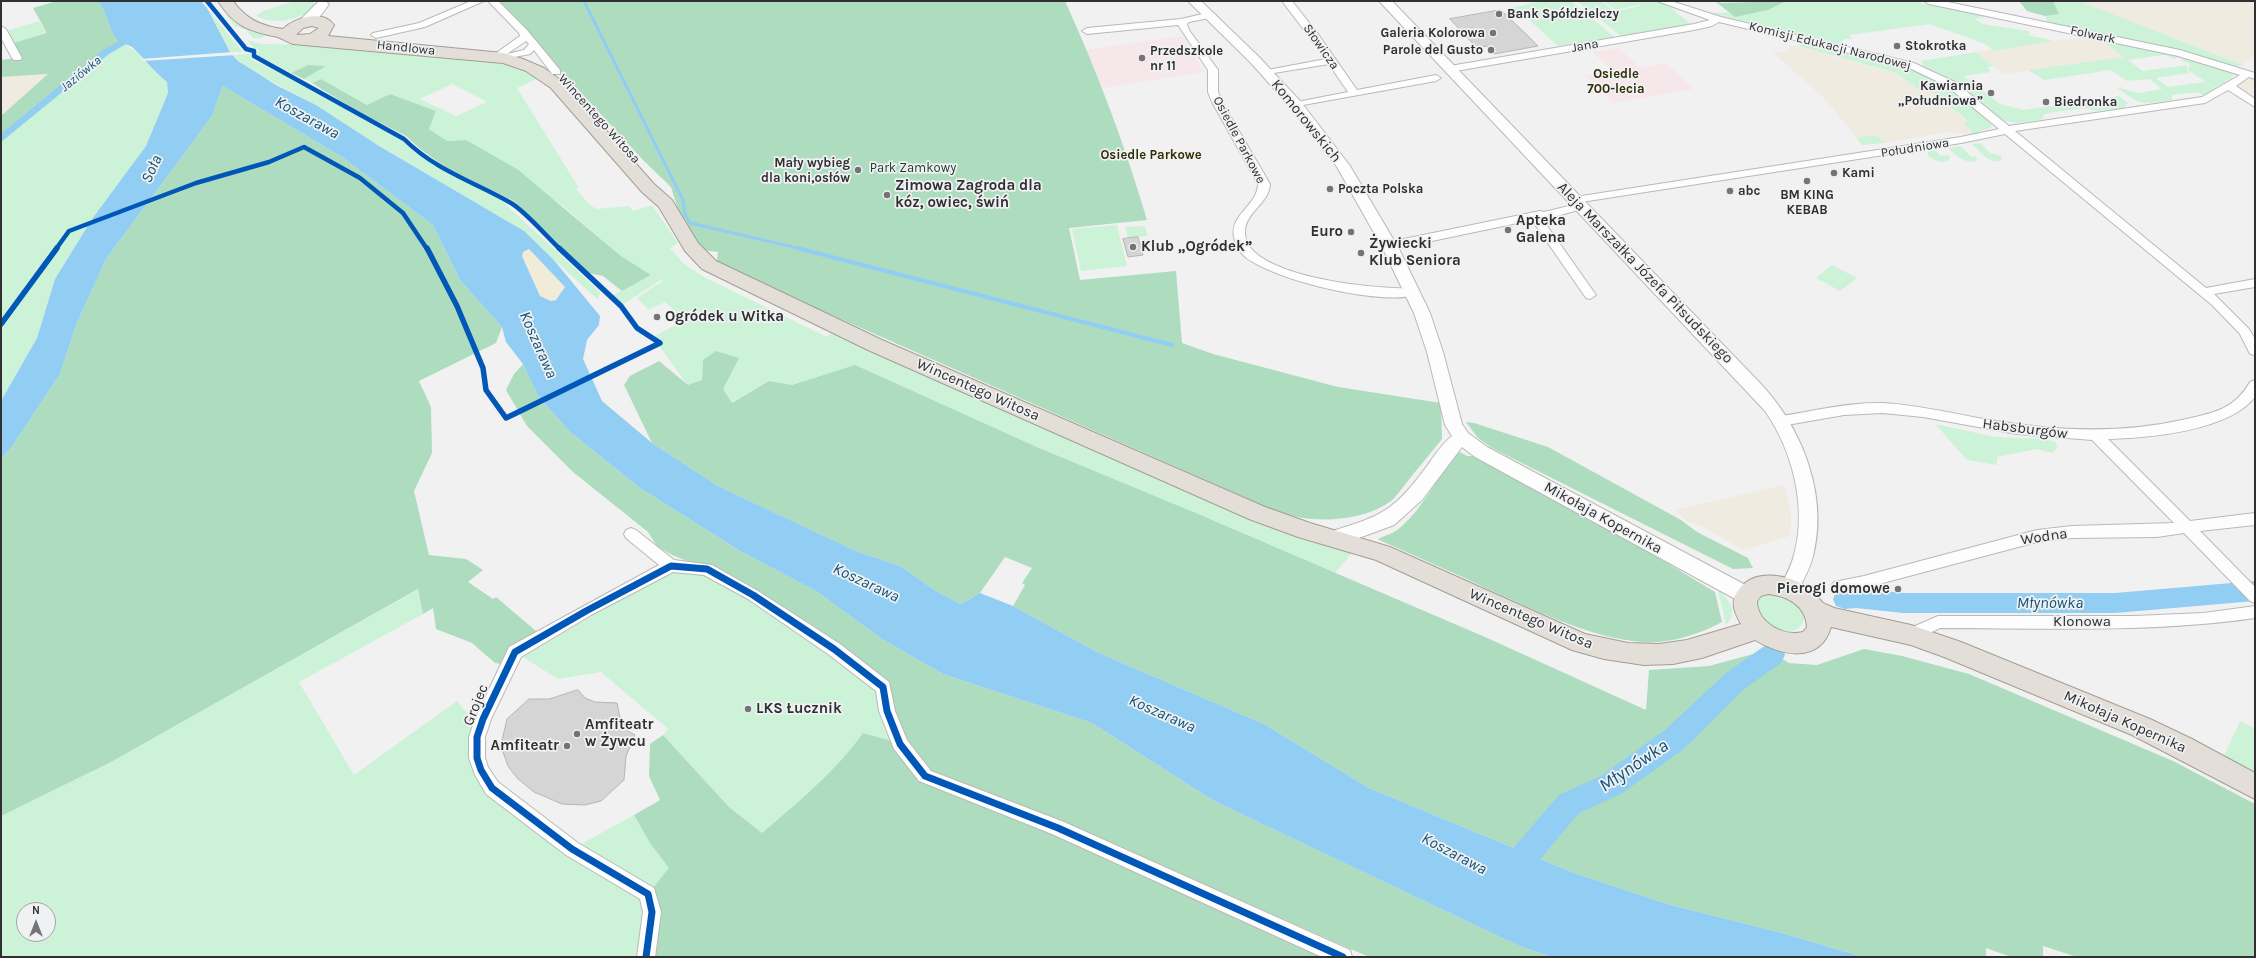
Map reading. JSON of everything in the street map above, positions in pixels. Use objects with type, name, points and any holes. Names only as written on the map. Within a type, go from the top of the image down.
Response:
[{"type":"main road","points":[[225,1],[241,20],[259,27],[296,28]]},
{"type":"main road","points":[[309,39],[324,26]]},
{"type":"main road","name":"Handlowa","points":[[324,26],[349,37],[506,56],[309,39],[291,39],[296,28],[324,26]]},
{"type":"main road","name":"Wincentego Witosa","points":[[506,56],[532,60],[556,72],[575,90],[659,186],[659,193],[700,258],[720,271],[875,345],[1257,512],[1306,531],[1382,553],[1581,642],[1616,652],[1645,655],[1674,653],[1709,646],[1757,629]]},
{"type":"main road","name":"Wincentego Witosa","points":[[506,56],[546,76],[648,188],[659,193]]},
{"type":"main road","points":[[1773,585],[1789,588],[1809,601],[1817,621],[1808,641],[1792,643],[1780,641],[1757,629],[1745,611],[1744,603],[1746,595],[1759,586],[1773,585]]},
{"type":"main road","name":"Mikołaja Kopernika","points":[[1817,621],[1829,617],[1911,635],[1952,649],[1990,666],[2142,727],[2183,747],[2255,788]]},
{"type":"main road","name":"Mikołaja Kopernika","points":[[1817,621],[1846,633],[1990,666]]},
{"type":"street","points":[[376,35],[422,25],[479,1]]},
{"type":"street","points":[[494,1],[524,32],[556,72]]},
{"type":"street","name":"Komorowskich","points":[[1194,1],[1211,15],[1296,105],[1343,166],[1389,246],[1428,328],[1454,424],[1462,438]]},
{"type":"street","name":"Słowicza","points":[[1287,1],[1315,36],[1354,94]]},
{"type":"street","name":"Aleja Marszałka Józefa Piłsudskiego","points":[[1385,1],[1761,396],[1781,422],[1799,462],[1808,503],[1805,550],[1789,588]]},
{"type":"street","name":"Komisji Edukacji Narodowej","points":[[1662,1],[1718,19],[1910,65],[1951,84],[2006,130]]},
{"type":"street","name":"Folwark","points":[[1929,1],[2180,53],[2252,75]]},
{"type":"street","points":[[323,3],[325,14],[324,26]]},
{"type":"street","points":[[296,28],[315,14],[323,3]]},
{"type":"street","points":[[1087,31],[1165,22],[1182,22],[1211,15]]},
{"type":"street","name":"Jana","points":[[1450,69],[1708,24],[1718,19]]},
{"type":"street","name":"Osiedle Parkowe","points":[[1182,22],[1184,30],[1214,70],[1213,92],[1217,102],[1264,184],[1265,190],[1262,198],[1241,224],[1239,232],[1246,252],[1266,266],[1279,271],[1358,290],[1388,293],[1412,292]]},
{"type":"street","points":[[1,29],[17,58]]},
{"type":"street","points":[[506,56],[525,37],[524,32]]},
{"type":"street","points":[[506,56],[527,52],[534,44]]},
{"type":"street","points":[[1266,73],[1331,61]]},
{"type":"street","name":"Południowa","points":[[1389,246],[1540,215],[1578,203],[1914,148],[2006,130],[2205,100],[2252,75]]},
{"type":"street","points":[[1296,105],[1436,78]]},
{"type":"street","points":[[2229,86],[2255,104]]},
{"type":"street","points":[[2006,130],[2204,292],[2245,332],[2255,352]]},
{"type":"street","points":[[1540,215],[1536,218],[1539,223],[1590,295]]},
{"type":"street","points":[[2204,292],[2255,283]]},
{"type":"street","name":"Habsburgów","points":[[1781,422],[1847,410],[1883,408],[2060,434],[2097,436],[2188,424],[2212,418],[2231,411],[2246,399],[2255,385]]},
{"type":"street","points":[[2097,436],[2190,529],[2254,596]]},
{"type":"street","points":[[1334,538],[1372,527],[1406,505],[1454,444],[1462,438]]},
{"type":"street","name":"Mikołaja Kopernika","points":[[1462,438],[1481,452],[1746,595]]},
{"type":"street","name":"Wodna","points":[[1839,586],[1864,582],[2037,536],[2072,532],[2157,532],[2190,529],[2255,519]]},
{"type":"street","points":[[631,534],[670,566],[707,569],[753,595],[834,649],[883,687],[887,711],[900,744],[926,776],[1058,828],[1343,957]]},
{"type":"street","name":"Grojec","points":[[646,957],[652,912],[648,894],[572,849],[492,788],[481,770],[477,758],[477,737],[483,719],[515,652],[586,611],[670,566]]},
{"type":"street","name":"Klonowa","points":[[1911,635],[1938,622],[2135,622],[2204,619],[2255,612]]},
{"type":"shaded area","points":[[2079,1],[2255,1],[2255,56],[2243,65]]},
{"type":"shaded area","points":[[2080,35],[2099,38],[2125,57],[2003,74],[1976,52],[2082,37]]},
{"type":"shaded area","name":"Przedszkole nr 11","points":[[1183,36],[1204,72],[1103,88],[1085,50]]},
{"type":"shaded area","points":[[1789,45],[1799,46],[1896,74],[1919,89],[1928,89],[1968,122],[1963,122],[1970,129],[1971,135],[1949,132],[1885,143],[1874,135],[1856,137],[1823,97],[1773,53],[1789,51]]},
{"type":"shaded area","points":[[1619,48],[1640,68],[1666,63],[1694,89],[1613,103],[1586,76],[1612,71],[1593,52]]},
{"type":"shaded area","points":[[49,74],[1,116],[1,77]]},
{"type":"shaded area","points":[[2248,74],[2255,76],[2255,104],[2229,86]]},
{"type":"shaded area","points":[[1784,485],[1791,514],[1790,536],[1743,550],[1704,527],[1687,521],[1675,510]]},
{"type":"green space","points":[[57,1],[98,1],[106,9],[111,28],[120,42],[1,139],[1,116],[48,74],[1,77],[1,60],[17,58],[10,44],[47,33],[33,8]]},
{"type":"green space","points":[[295,1],[314,1],[314,7],[302,15],[286,20],[271,21],[256,16],[263,11]]},
{"type":"green space","name":"Park Zamkowy","points":[[499,1],[1065,1],[1110,109],[1147,220],[1069,228],[1080,280],[1176,271],[1182,343],[1213,354],[1338,387],[1441,403],[1442,439],[1395,497],[1379,508],[1365,514],[1335,519],[1304,518],[1289,515],[1276,511],[775,290],[717,261],[718,252],[702,250],[681,220],[671,187],[644,161],[548,57],[522,24]]},
{"type":"green space","points":[[1540,1],[1571,1],[1614,37],[1558,46],[1525,16],[1515,17],[1507,11],[1508,9]]},
{"type":"green space","points":[[1577,1],[1601,1],[1613,10],[1593,14]]},
{"type":"green space","points":[[1603,1],[1656,1],[1674,8],[1672,9],[1691,24],[1621,36],[1596,16],[1640,6],[1638,5],[1616,10]]},
{"type":"green space","points":[[1715,1],[1722,3],[1786,1],[1768,10],[1735,17]]},
{"type":"green space","points":[[1784,1],[1910,1],[1988,16],[1975,19],[1983,24],[2029,31],[2029,35],[2052,41],[1994,51],[1985,44],[1930,24],[1849,35],[1853,39],[1845,39],[1839,44],[1710,13],[1760,12]]},
{"type":"green space","points":[[2019,1],[2053,1],[2059,14],[2045,16],[2027,11]]},
{"type":"green space","points":[[2053,1],[2079,1],[2243,65],[2234,67],[2180,50],[2048,24],[2045,16],[2059,14]]},
{"type":"green space","points":[[207,8],[243,52],[230,52]]},
{"type":"green space","points":[[222,10],[243,26],[255,31],[269,34],[261,38],[253,38],[246,30],[235,26]]},
{"type":"green space","points":[[39,21],[48,33],[10,44],[3,32]]},
{"type":"green space","points":[[2099,38],[2180,53],[2175,59],[2165,55],[2128,60],[2143,71],[2187,65],[2187,70],[2190,73],[2156,78],[2168,87],[2205,82],[2216,89],[2206,96],[2198,93],[2185,93],[2172,95],[2172,100],[2147,103],[2131,98],[2116,87],[2138,93],[2162,89],[2149,79],[2127,81],[2111,70],[2044,80],[2028,70],[2124,57]]},
{"type":"green space","points":[[247,40],[262,44],[332,45],[492,60],[540,77],[517,88],[579,188],[576,189],[589,204],[596,209],[629,206],[633,211],[652,205],[678,243],[670,248],[684,264],[704,277],[827,337],[832,332],[1353,552],[1335,573],[1039,448],[855,366],[792,385],[769,381],[731,403],[703,360],[702,380],[688,386],[653,337],[685,320],[665,302],[649,310],[637,298],[663,281],[661,280],[622,305],[613,295],[651,275],[621,256],[563,206],[466,140],[447,141],[429,129],[436,111],[390,94],[367,105],[321,79],[312,83],[304,79],[325,66],[308,65],[291,73],[258,56],[257,54],[259,50],[254,48]],"holes":[[[452,84],[487,102],[456,116],[420,99]]]},
{"type":"green space","points":[[1803,41],[1910,68],[1941,81],[1990,121],[1992,127],[1971,135],[1970,129],[1963,122],[1968,121],[1928,89],[1919,90],[1896,73],[1799,46]]},
{"type":"green space","points":[[120,42],[134,50],[167,82],[168,93],[146,146],[92,219],[55,279],[37,338],[1,401],[1,139]]},
{"type":"green space","points":[[1976,52],[1994,67],[1988,67],[1990,72],[1964,76],[2000,104],[2024,110],[2119,96],[2128,103],[2123,108],[2096,111],[2084,108],[2044,114],[2043,119],[2015,123],[2010,122],[1999,118],[1953,80],[1924,66],[1921,61]]},
{"type":"green space","points":[[250,54],[253,60],[286,76],[402,140],[413,151],[443,171],[501,200],[597,289],[600,293],[598,300],[523,231],[379,146],[316,105],[248,69],[233,55]]},
{"type":"green space","points":[[2187,57],[2229,71],[2233,75],[2232,78],[2215,88],[2188,70],[2190,64],[2181,60]]},
{"type":"green space","points":[[308,65],[326,66],[304,79],[291,73]]},
{"type":"green space","points":[[321,79],[367,105],[390,94],[436,111],[429,129],[447,141],[466,140],[517,169],[621,256],[651,275],[622,291],[603,276],[589,273],[514,201],[446,168],[419,148],[406,136],[357,111],[312,83]]},
{"type":"green space","points":[[223,86],[342,157],[433,225],[460,280],[502,327],[496,343],[419,381],[431,407],[432,453],[414,491],[429,555],[466,559],[483,570],[468,582],[493,599],[496,597],[543,637],[507,665],[495,663],[472,643],[436,629],[433,608],[423,614],[418,589],[111,762],[1,816],[1,458],[11,448],[60,374],[76,325],[106,259],[212,116]]},
{"type":"green space","points":[[1875,135],[1885,143],[1862,145],[1856,137]]},
{"type":"green space","points":[[1980,143],[1990,153],[2001,156],[2002,160],[1993,161],[1989,159],[1972,144]]},
{"type":"green space","points":[[1960,146],[1972,157],[1976,156],[1977,160],[1969,162],[1965,161],[1948,148]]},
{"type":"green space","points":[[1935,150],[1941,156],[1949,155],[1950,159],[1945,162],[1941,162],[1932,159],[1927,154],[1929,151]]},
{"type":"green space","points":[[1117,225],[1127,266],[1081,271],[1072,229]]},
{"type":"green space","points":[[1145,226],[1148,236],[1128,238],[1125,227]]},
{"type":"green space","points":[[1832,265],[1857,278],[1840,291],[1816,278]]},
{"type":"green space","points":[[716,351],[739,358],[723,389],[732,403],[769,381],[792,385],[855,365],[1039,448],[1198,514],[1485,637],[1646,710],[1649,670],[1709,666],[1768,650],[1789,663],[1817,665],[1864,649],[1902,656],[1969,674],[2173,761],[2255,804],[2255,957],[2077,957],[2043,946],[2043,957],[2011,957],[1986,948],[1986,957],[1863,957],[1782,933],[1667,904],[1574,873],[1369,788],[1264,724],[1099,653],[1013,606],[1025,585],[1022,583],[1032,568],[1005,557],[980,593],[961,604],[939,593],[900,566],[856,551],[718,486],[652,443],[624,385],[630,376],[659,361],[688,385],[702,380],[703,360]]},
{"type":"green space","points":[[523,364],[538,396],[570,432],[640,488],[740,551],[816,591],[882,639],[943,674],[1092,723],[1214,801],[1517,945],[1552,957],[1369,957],[1059,820],[935,779],[1058,828],[1321,957],[647,956],[648,894],[669,868],[650,843],[634,815],[660,800],[649,776],[650,744],[663,735],[729,807],[762,833],[828,773],[841,760],[863,733],[899,743],[883,687],[707,569],[672,555],[657,546],[648,532],[573,472],[527,426],[506,390],[514,374]]},
{"type":"green space","points":[[1466,422],[1474,423],[1548,447],[1681,520],[1697,532],[1748,558],[1753,568],[1733,569],[1492,448],[1478,438]]},
{"type":"green space","points":[[1935,424],[1995,437],[2047,439],[2055,442],[2058,447],[2052,453],[2037,449],[1997,457],[1997,465],[1967,460]]},
{"type":"green space","points":[[1460,452],[1467,456],[1477,456],[1637,545],[1715,592],[1722,622],[1693,635],[1662,642],[1641,642],[1602,635],[1546,615],[1379,540],[1378,539],[1399,528],[1410,518],[1430,492],[1453,455]]},
{"type":"green space","name":"LKS Łucznik","points":[[671,566],[707,569],[883,687],[900,744],[863,733],[841,760],[828,773],[762,833],[729,807],[663,735],[668,729],[601,672],[558,679],[515,652]]},
{"type":"green space","points":[[419,589],[423,614],[299,682],[354,775],[457,701],[474,721],[483,719],[481,770],[572,849],[634,815],[650,843],[670,868],[648,894],[647,956],[737,957],[1,957],[1,816],[111,762]]},
{"type":"green space","points":[[1718,590],[1726,597],[1731,606],[1732,616],[1726,625]]},
{"type":"green space","points":[[1772,594],[1788,599],[1800,609],[1804,620],[1795,630],[1788,632],[1774,629],[1757,614],[1756,602],[1765,595]]},
{"type":"green space","points":[[2240,721],[2255,729],[2255,774],[2224,756]]},
{"type":"sand","points":[[529,249],[565,287],[556,300],[551,301],[540,296],[522,256],[523,252]]},
{"type":"water","points":[[98,1],[201,1],[207,8],[230,52],[238,61],[276,85],[316,105],[379,146],[524,231],[553,259],[600,316],[599,325],[587,340],[583,359],[602,401],[652,443],[718,486],[856,551],[900,566],[939,593],[961,604],[980,593],[1013,606],[1099,653],[1264,724],[1369,788],[1574,873],[1667,904],[1782,933],[1863,957],[1552,957],[1517,945],[1214,801],[1092,723],[943,674],[882,639],[816,591],[740,551],[640,488],[570,432],[538,396],[523,364],[506,342],[502,327],[460,280],[433,225],[342,157],[223,86],[212,116],[106,259],[76,325],[60,374],[11,448],[1,458],[1,401],[37,338],[55,279],[92,219],[146,146],[168,93],[167,82],[132,47],[120,42],[116,38],[102,6]],"holes":[[[529,249],[565,287],[556,300],[551,301],[540,296],[522,256],[523,252]]]},
{"type":"pier","points":[[233,52],[235,55],[143,61],[140,59]]},
{"type":"building","name":"Galeria Kolorowa","points":[[1501,10],[1538,46],[1494,54],[1486,46],[1477,48],[1450,19]]},
{"type":"building","name":"Klub „Ogródek”","points":[[1138,237],[1143,255],[1128,257],[1123,239]]},
{"type":"building","name":"Amfiteatr","points":[[578,690],[585,698],[595,702],[617,703],[621,722],[628,731],[635,735],[626,756],[624,780],[601,801],[585,805],[562,804],[534,792],[518,779],[508,766],[503,752],[502,740],[507,719],[529,699],[549,699]]},
{"type":"waterway","points":[[584,1],[661,156]]},
{"type":"waterway","name":"Jaziówka","points":[[1,139],[106,52],[135,35]]},
{"type":"waterway","points":[[662,158],[683,200],[685,215],[690,223],[802,249]]},
{"type":"waterway","points":[[797,248],[1172,345]]},
{"type":"waterway","name":"Młynówka","points":[[1845,599],[1856,598],[1903,603],[2115,603],[2255,591]]},
{"type":"waterway","name":"Młynówka","points":[[1506,878],[1569,804],[1611,785],[1675,739],[1735,681],[1772,655]]},
{"type":"cycle path","points":[[1,324],[69,231],[196,183],[269,162],[304,147],[360,178],[403,213],[434,259],[457,306],[483,368],[486,390],[506,418],[660,343],[655,338],[644,334],[637,328],[621,306],[512,204],[444,170],[414,149],[404,139],[254,56],[254,51],[246,49],[207,1]]},
{"type":"cycle path","points":[[646,957],[652,912],[648,894],[572,849],[492,788],[481,770],[477,758],[477,737],[483,719],[515,652],[586,611],[671,566],[707,569],[753,595],[834,649],[883,687],[887,711],[900,744],[925,776],[1058,828],[1343,957]]},
{"type":"place","name":"Bank Spółdzielczy","points":[[1499,14]]},
{"type":"place","name":"Galeria Kolorowa","points":[[1493,33]]},
{"type":"place","name":"Stokrotka","points":[[1897,46]]},
{"type":"place","name":"Parole del Gusto","points":[[1491,50]]},
{"type":"place","name":"Przedszkole nr 11","points":[[1142,58]]},
{"type":"place","name":"Kawiarnia „Południowa”","points":[[1991,93]]},
{"type":"place","name":"Biedronka","points":[[2046,102]]},
{"type":"place","name":"Mały wybieg dla koni,osłów","points":[[858,170]]},
{"type":"place","name":"Kami","points":[[1834,173]]},
{"type":"place","name":"BM KING KEBAB","points":[[1807,181]]},
{"type":"place","name":"Poczta Polska","points":[[1330,189]]},
{"type":"place","name":"abc","points":[[1730,191]]},
{"type":"place","name":"Zimowa Zagroda dla kóz, owiec, świń","points":[[887,195]]},
{"type":"place","name":"Apteka Galena","points":[[1508,230]]},
{"type":"place","name":"Euro","points":[[1351,232]]},
{"type":"place","name":"Klub „Ogródek”","points":[[1133,247]]},
{"type":"place","name":"Żywiecki Klub Seniora","points":[[1361,253]]},
{"type":"place","name":"Ogródek u Witka","points":[[657,317]]},
{"type":"place","name":"Pierogi domowe","points":[[1898,589]]},
{"type":"place","name":"LKS Łucznik","points":[[748,709]]},
{"type":"place","name":"Amfiteatr w Żywcu","points":[[577,734]]},
{"type":"place","name":"Amfiteatr","points":[[567,746]]},
{"type":"district","name":"Osiedle 700-lecia","points":[[1616,82]]},
{"type":"district","name":"Osiedle Parkowe","points":[[1151,155]]},
{"type":"water label","name":"Koszarawa","points":[[307,118]]},
{"type":"water label","name":"Soła","points":[[152,169]]},
{"type":"water label","name":"Koszarawa","points":[[538,345]]},
{"type":"water label","name":"Koszarawa","points":[[866,583]]},
{"type":"water label","name":"Koszarawa","points":[[1162,714]]},
{"type":"water label","name":"Koszarawa","points":[[1454,854]]}]
